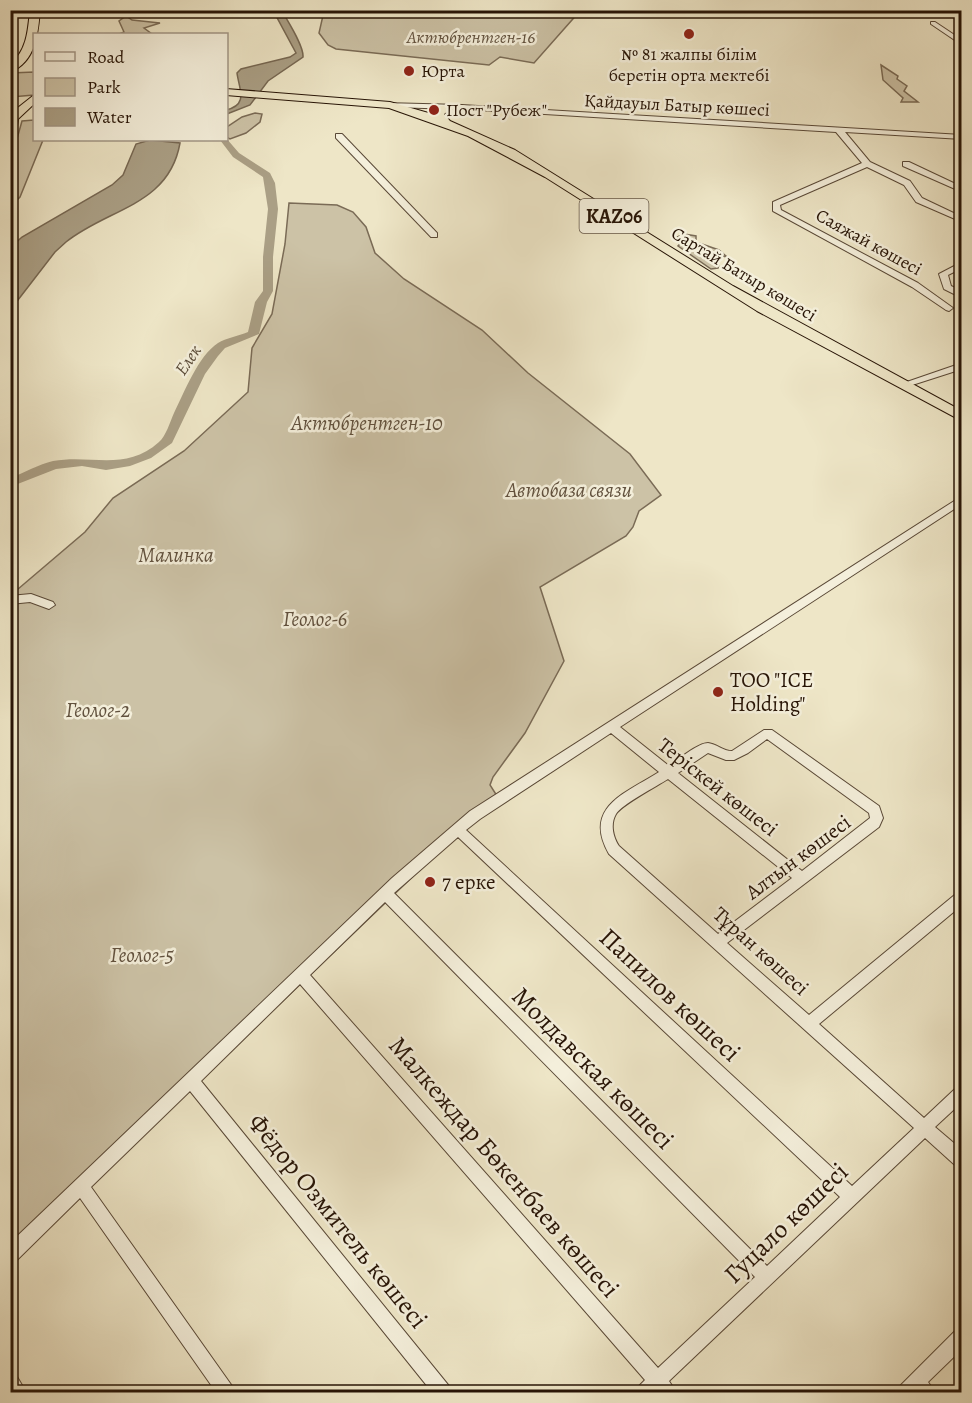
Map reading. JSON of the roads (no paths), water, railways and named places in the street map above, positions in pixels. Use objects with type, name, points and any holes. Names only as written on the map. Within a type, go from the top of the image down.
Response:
[{"type":"highway","points":[[34,33],[35,10]]},
{"type":"highway","points":[[10,70],[33,48]]},
{"type":"highway","points":[[10,70],[29,69]]},
{"type":"highway","name":"KАZ06","points":[[228,94],[390,105],[447,124]]},
{"type":"highway","points":[[13,100],[33,98]]},
{"type":"highway","points":[[10,133],[12,116],[33,99]]},
{"type":"highway","name":"KАZ06","points":[[298,99],[355,105],[447,124]]},
{"type":"highway","points":[[447,124],[438,114],[440,109],[449,106]]},
{"type":"highway","name":"Сартай Батыр көшесі","points":[[447,124],[489,141],[534,165],[735,292],[962,417]]},
{"type":"street","points":[[933,23],[962,42]]},
{"type":"street","name":"Қайдауыл Батыр көшесі","points":[[355,105],[449,106],[962,137]]},
{"type":"street","points":[[839,130],[867,164],[908,183],[919,200],[962,220]]},
{"type":"street","points":[[339,136],[434,235]]},
{"type":"street","name":"Саяжай көшесі","points":[[867,164],[776,204],[777,211],[915,285],[945,306],[960,294]]},
{"type":"street","points":[[906,165],[962,190]]},
{"type":"street","points":[[960,294],[947,287],[943,274],[962,264]]},
{"type":"street","points":[[903,386],[962,366]]},
{"type":"street","points":[[10,1255],[386,894],[475,814],[962,499]]},
{"type":"street","points":[[10,600],[30,598],[49,605]]},
{"type":"street","name":"Теріскей көшесі","points":[[610,726],[802,878]]},
{"type":"street","name":"Алтын көшесі","points":[[668,772],[706,748],[713,748],[726,756],[734,755],[763,735],[772,734],[874,810],[877,818],[874,823],[718,942]]},
{"type":"street","name":"Тұран көшесі","points":[[668,772],[613,808],[606,824],[606,837],[614,850],[962,1161]]},
{"type":"street","name":"Папилов көшесі","points":[[457,829],[851,1196]]},
{"type":"street","name":"Молдавская көшесі","points":[[386,894],[766,1277]]},
{"type":"street","points":[[810,1023],[962,897]]},
{"type":"street","name":"Малкеждар Бөкенбаев көшесі","points":[[302,976],[657,1389]]},
{"type":"street","name":"Фёдор Озмитель көшесі","points":[[192,1082],[443,1392]]},
{"type":"street","name":"Гуцало көшесі","points":[[657,1389],[766,1277],[962,1092]]},
{"type":"street","points":[[81,1186],[226,1392]]},
{"type":"street","points":[[916,1389],[962,1336]]},
{"type":"street","points":[[10,1381],[17,1392]]},
{"type":"water","points":[[282,11],[298,41],[303,57],[268,81],[250,105],[228,114],[228,109],[233,108],[240,100],[237,73],[241,69],[290,57],[296,53],[274,12]]},
{"type":"water","points":[[146,141],[180,143],[174,164],[150,193],[66,242],[55,252],[11,309],[11,247],[22,237],[112,185],[123,175],[136,144]]},
{"type":"waterway","name":"Елек","points":[[10,483],[54,465],[82,462],[106,466],[126,463],[147,455],[166,443],[199,373],[221,346],[253,334],[261,302],[268,291],[268,257],[273,209],[270,183],[267,175],[236,155],[226,141]]},
{"type":"place","name":"№ 81 жалпы білім беретін орта мектебі","points":[[689,34]]},
{"type":"place","name":"Юрта","points":[[409,71]]},
{"type":"place","name":"Пост \"Рубеж\"","points":[[434,110]]},
{"type":"place","name":"ТОО \"ICE Holding\"","points":[[718,692]]},
{"type":"place","name":"7 ерке","points":[[430,882]]},
{"type":"park label","name":"Актюбрентген-16","points":[[471,37]]},
{"type":"park label","name":"Актюбрентген-10","points":[[367,423]]},
{"type":"park label","name":"Автобаза связи","points":[[569,490]]},
{"type":"park label","name":"Малинка","points":[[176,555]]},
{"type":"park label","name":"Геолог-6","points":[[315,619]]},
{"type":"park label","name":"Геолог-2","points":[[98,710]]},
{"type":"park label","name":"Геолог-5","points":[[142,955]]}]
